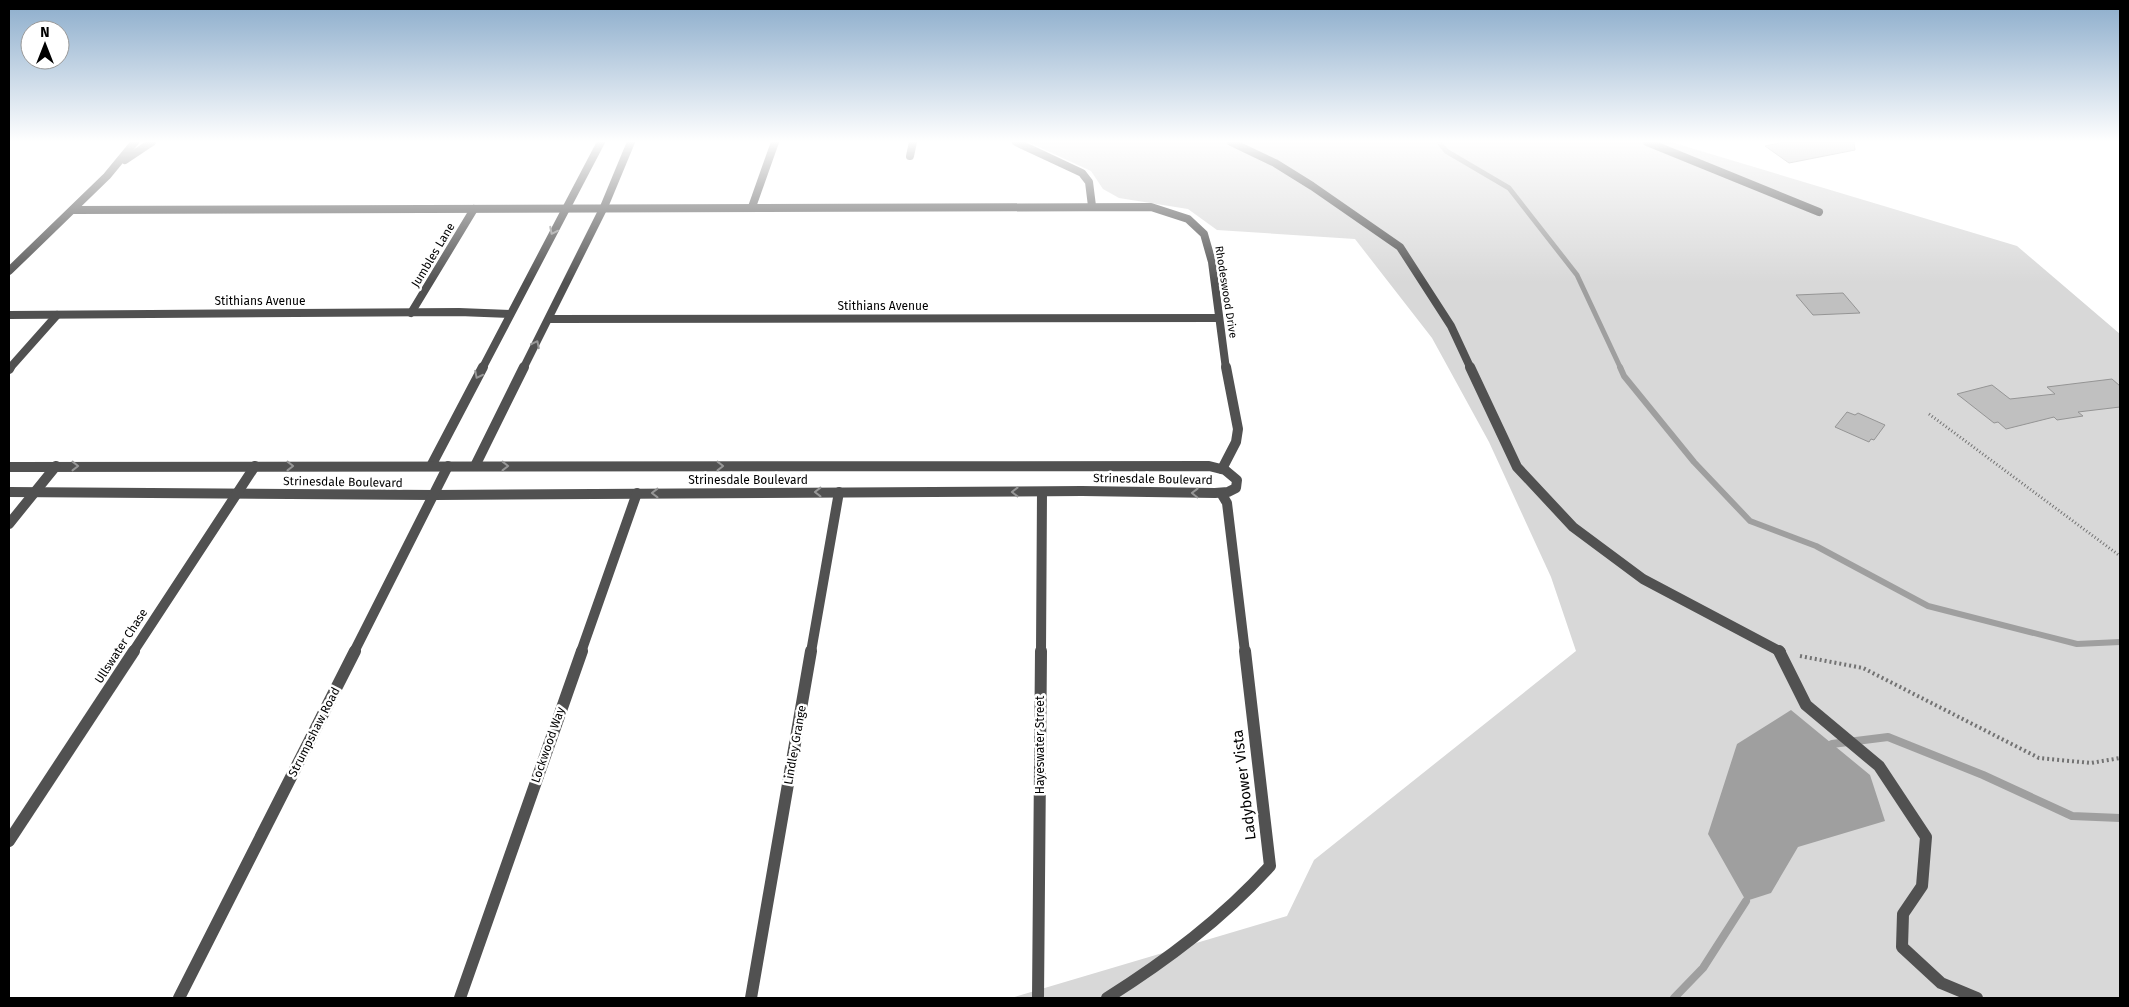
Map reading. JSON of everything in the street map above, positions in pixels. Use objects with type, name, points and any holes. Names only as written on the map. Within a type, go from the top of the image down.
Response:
[{"type":"street","points":[[9,271],[93,189]]},
{"type":"street","points":[[431,466],[576,189]]},
{"type":"street","points":[[475,466],[611,189]]},
{"type":"street","points":[[752,206],[758,189]]},
{"type":"street","points":[[1090,189],[1092,206]]},
{"type":"street","points":[[1316,189],[1400,247],[1450,326],[1517,467],[1573,527],[1643,580],[1781,652],[1806,705],[1878,766],[1926,837],[1922,886],[1903,914],[1902,947],[1941,983],[1977,998]]},
{"type":"street","points":[[1762,189],[1819,212]]},
{"type":"street","name":"Rhodeswood Drive","points":[[73,210],[565,209],[752,206],[1151,207],[1177,213],[1196,224],[1204,234],[1209,249],[1218,318],[1238,429],[1236,442],[1222,468]]},
{"type":"street","name":"Jumbles Lane","points":[[411,313],[474,209]]},
{"type":"street","name":"Stithians Avenue","points":[[9,315],[510,314]]},
{"type":"street","points":[[9,369],[57,315]]},
{"type":"street","name":"Stithians Avenue","points":[[549,319],[1218,318]]},
{"type":"street","name":"Strinesdale Boulevard","points":[[9,466],[1210,466],[1222,468],[1233,474],[1237,480],[1236,488],[1221,493],[839,492],[434,495],[9,492]]},
{"type":"street","points":[[9,524],[56,466]]},
{"type":"street","name":"Ullswater Chase","points":[[9,841],[255,466]]},
{"type":"street","name":"Strumpshaw Road","points":[[179,998],[448,466]]},
{"type":"street","name":"Lindley Grange","points":[[751,998],[839,492]]},
{"type":"street","name":"Hayeswater Street","points":[[1038,998],[1042,492]]},
{"type":"street","name":"Lockwood Way","points":[[460,998],[637,493]]},
{"type":"street","name":"Ladybower Vista","points":[[1107,998],[1132,983],[1214,922],[1249,891],[1270,866],[1227,503],[1221,493]]},
{"type":"path","points":[[1929,414],[2120,556]]},
{"type":"path","points":[[1781,652],[1863,668],[2039,758],[2092,763],[2120,758]]},
{"type":"shaded area","points":[[1103,189],[1827,189],[2017,246],[2120,334],[2120,998],[1011,998],[1287,916],[1314,860],[1576,651],[1551,577],[1489,442],[1432,338],[1355,239],[1217,230],[1188,209],[1119,198]]},
{"type":"shaded area","points":[[1791,710],[1870,775],[1885,821],[1798,847],[1771,893],[1746,901],[1708,834],[1737,744]]},
{"type":"building","points":[[1843,293],[1860,313],[1813,315],[1796,295]]},
{"type":"building","points":[[2112,379],[2120,386],[2120,407],[2078,412],[2083,416],[2057,420],[2054,417],[2006,429],[1998,422],[1994,423],[1957,394],[1992,385],[2010,399],[2055,394],[2047,387]]},
{"type":"building","points":[[1847,412],[1855,415],[1858,413],[1885,425],[1874,440],[1871,439],[1869,442],[1835,427]]},
{"type":"waterway","points":[[1510,189],[1577,275],[1621,369]]},
{"type":"waterway","points":[[1620,367],[1624,376],[1694,462],[1750,521],[1816,546],[1928,606],[2077,644],[2120,642]]},
{"type":"waterway","points":[[1832,744],[1888,737],[1983,775],[2072,816],[2120,818]]},
{"type":"waterway","points":[[1674,998],[1703,968],[1746,901]]}]
